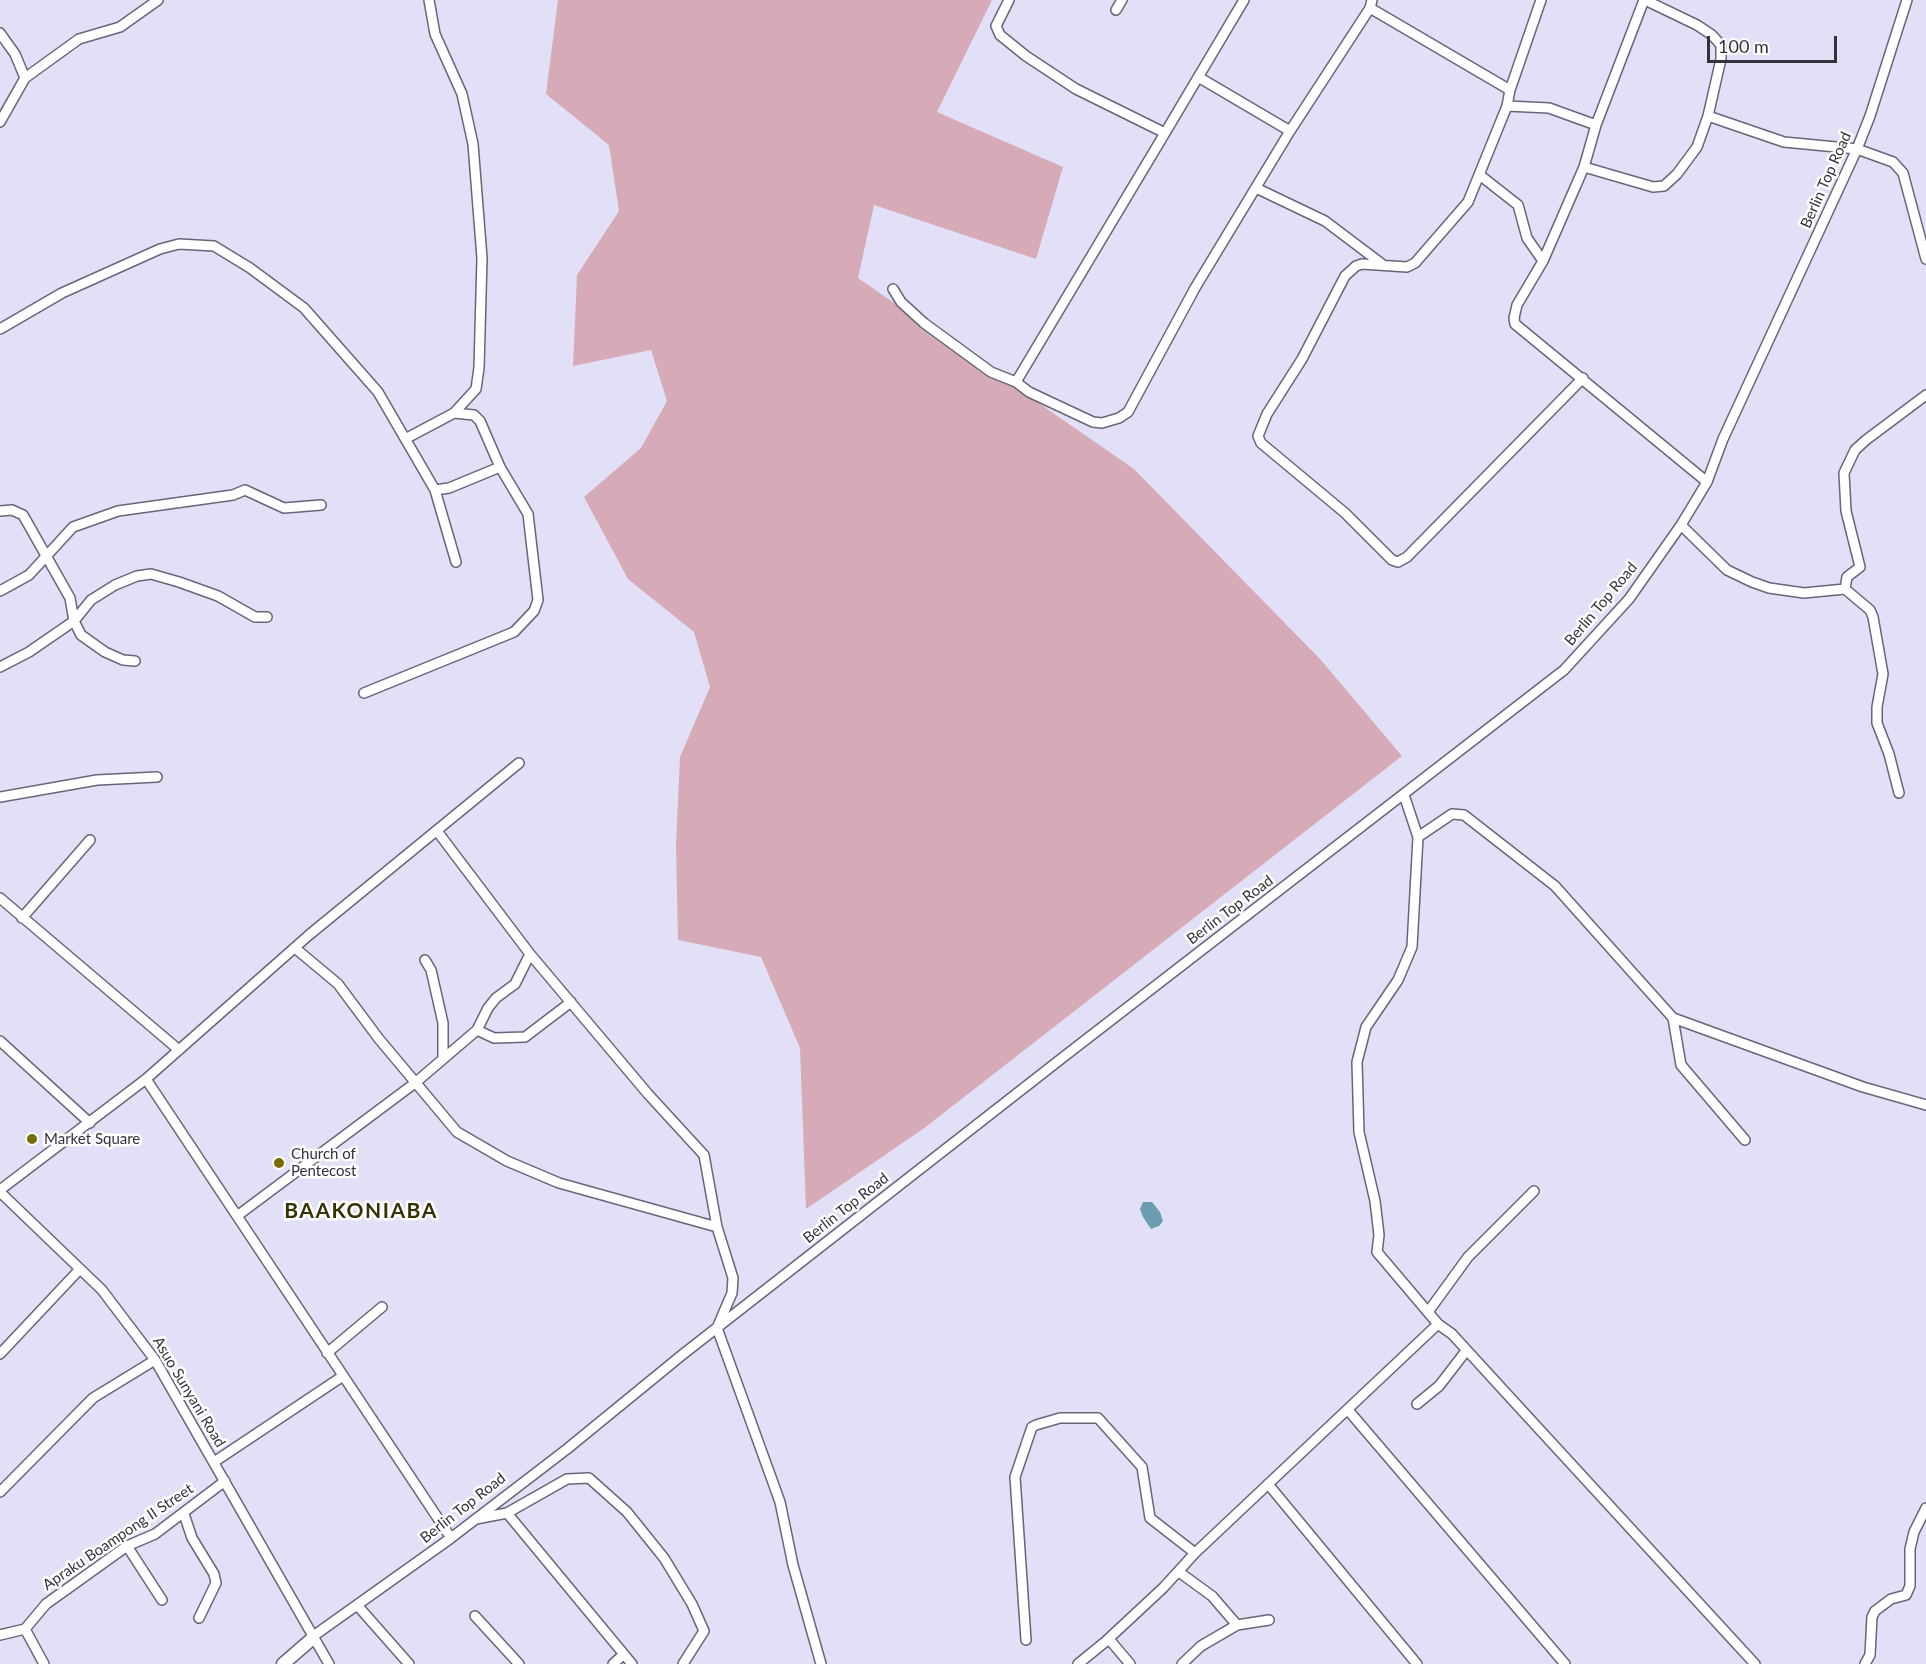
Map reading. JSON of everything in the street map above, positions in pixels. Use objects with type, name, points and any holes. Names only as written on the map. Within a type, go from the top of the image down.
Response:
[{"type":"street","points":[[0,122],[25,78],[79,39],[120,27],[158,0]]},
{"type":"street","points":[[407,438],[454,412],[476,389],[482,258],[473,144],[462,94],[435,34],[429,0]]},
{"type":"street","points":[[1009,0],[996,26],[1000,35],[1026,56],[1076,89],[1165,133]]},
{"type":"street","points":[[1116,10],[1122,0]]},
{"type":"street","points":[[1017,382],[1200,78],[1244,0]]},
{"type":"street","points":[[1541,0],[1510,90],[1507,106],[1481,176],[1458,217],[1423,256],[1407,267],[1382,264],[1356,266],[1345,276],[1302,359],[1267,414],[1258,436],[1261,443],[1345,513],[1395,562],[1407,557],[1583,378]]},
{"type":"street","points":[[1584,166],[1653,187],[1665,186],[1677,174],[1697,147],[1708,116],[1721,59],[1721,45],[1712,35],[1697,25],[1644,0],[1596,125],[1584,166],[1543,261],[1517,305],[1514,318],[1515,324],[1707,482]]},
{"type":"street","name":"Berlin Top Road","points":[[284,1664],[313,1638],[451,1538],[600,1424],[717,1328],[1066,1055],[1564,670],[1629,598],[1681,525],[1707,482],[1723,439],[1857,149],[1870,116],[1907,0]]},
{"type":"street","points":[[893,289],[901,302],[924,323],[991,372],[1017,382],[1029,392],[1093,422],[1112,421],[1128,412],[1195,288],[1290,131],[1371,4],[1510,90]]},
{"type":"street","points":[[0,33],[15,54],[25,78]]},
{"type":"street","points":[[1200,78],[1290,131]]},
{"type":"street","points":[[1507,106],[1549,108],[1596,125]]},
{"type":"street","points":[[1708,116],[1784,142],[1857,149],[1893,162],[1903,173],[1926,260]]},
{"type":"street","points":[[1481,176],[1518,205],[1527,238],[1543,261]]},
{"type":"street","points":[[1256,188],[1325,221],[1382,264]]},
{"type":"street","points":[[0,329],[62,293],[160,249],[179,244],[214,246],[250,268],[304,308],[378,392],[407,438],[435,490],[456,562]]},
{"type":"street","points":[[1845,589],[1847,577],[1860,567],[1844,494],[1844,473],[1848,462],[1866,440],[1926,395]]},
{"type":"street","points":[[364,693],[514,632],[534,611],[538,600],[528,514],[500,467],[480,421],[474,415],[454,412]]},
{"type":"street","points":[[435,490],[449,488],[500,467]]},
{"type":"street","points":[[0,591],[29,575],[72,527],[137,507],[233,495],[245,490],[284,508],[321,505]]},
{"type":"street","points":[[0,511],[12,510],[23,515],[70,598],[74,621],[81,635],[94,646],[123,660],[135,661]]},
{"type":"street","points":[[1681,525],[1727,570],[1752,582],[1769,588],[1804,593],[1845,589],[1870,610],[1883,674],[1877,707],[1877,723],[1889,754],[1899,793]]},
{"type":"street","points":[[0,667],[29,652],[74,621],[91,600],[115,585],[151,574],[218,596],[255,616],[267,617]]},
{"type":"street","points":[[0,1191],[146,1079],[295,948],[519,762]]},
{"type":"street","points":[[0,797],[97,780],[157,777]]},
{"type":"street","points":[[1404,795],[1418,837],[1412,947],[1398,980],[1366,1027],[1357,1062],[1356,1096],[1359,1132],[1375,1201],[1379,1235],[1377,1252],[1438,1324],[1466,1351],[1755,1664]]},
{"type":"street","points":[[1418,837],[1452,814],[1470,818],[1555,886],[1673,1018],[1863,1087],[1926,1105]]},
{"type":"street","points":[[437,831],[530,954],[648,1094],[704,1155],[717,1227],[733,1278],[732,1293],[717,1328],[780,1502],[793,1565],[821,1664]]},
{"type":"street","points":[[22,918],[90,840]]},
{"type":"street","points":[[0,898],[179,1050]]},
{"type":"street","points":[[295,948],[338,984],[415,1083],[457,1132],[507,1161],[559,1183],[717,1227]]},
{"type":"street","points":[[237,1216],[415,1083],[477,1030],[492,1003],[515,984],[530,954]]},
{"type":"street","points":[[425,960],[430,970],[443,1023],[443,1057]]},
{"type":"street","points":[[477,1030],[494,1038],[525,1037],[571,1002]]},
{"type":"street","points":[[1673,1018],[1681,1065],[1746,1140]]},
{"type":"street","points":[[0,1041],[90,1123]]},
{"type":"street","points":[[146,1079],[451,1538]]},
{"type":"street","name":"Asuo Sunyani Road","points":[[0,1191],[102,1290],[155,1360],[329,1664]]},
{"type":"street","points":[[1428,1312],[1468,1257],[1534,1191]]},
{"type":"street","points":[[0,1354],[80,1269]]},
{"type":"street","points":[[327,1353],[382,1307]]},
{"type":"street","points":[[1077,1664],[1109,1639],[1179,1572],[1195,1553],[1438,1324]]},
{"type":"street","points":[[1417,1404],[1439,1386],[1466,1351]]},
{"type":"street","points":[[0,1492],[93,1398],[155,1360]]},
{"type":"street","points":[[214,1462],[343,1376]]},
{"type":"street","points":[[1348,1410],[1565,1664]]},
{"type":"street","points":[[1026,1640],[1015,1477],[1032,1427],[1060,1418],[1098,1418],[1142,1467],[1150,1518],[1195,1553]]},
{"type":"street","points":[[474,1519],[507,1513],[567,1479],[589,1478],[627,1512],[664,1558],[692,1604],[704,1631],[683,1664]]},
{"type":"street","name":"Apraku Boampong II Street","points":[[25,1629],[46,1604],[127,1546],[155,1534],[225,1481]]},
{"type":"street","points":[[1268,1484],[1417,1664]]},
{"type":"street","points":[[1865,1664],[1870,1655],[1871,1629],[1875,1611],[1891,1599],[1906,1594],[1910,1586],[1910,1549],[1914,1532],[1926,1508]]},
{"type":"street","points":[[507,1513],[632,1664]]},
{"type":"street","points":[[184,1514],[192,1538],[216,1582],[199,1618]]},
{"type":"street","points":[[1914,1532],[1926,1524]]},
{"type":"street","points":[[127,1546],[162,1600]]},
{"type":"street","points":[[1179,1572],[1212,1596],[1237,1625]]},
{"type":"street","points":[[357,1605],[409,1664]]},
{"type":"street","points":[[475,1616],[519,1664]]},
{"type":"street","points":[[1182,1664],[1201,1646],[1237,1625],[1269,1620]]},
{"type":"street","points":[[0,1635],[25,1629],[44,1664]]},
{"type":"street","points":[[1109,1639],[1131,1664]]},
{"type":"street","points":[[613,1664],[623,1655]]},
{"type":"shaded area","points":[[558,0],[992,0],[937,112],[1063,167],[1036,259],[874,205],[858,278],[1134,469],[1320,659],[1402,756],[923,1129],[806,1209],[800,1048],[761,957],[678,940],[676,846],[680,757],[710,687],[694,632],[628,579],[584,497],[641,448],[667,401],[651,350],[573,366],[577,275],[619,211],[609,145],[546,94]]},
{"type":"water","points":[[1143,1202],[1152,1202],[1160,1212],[1163,1221],[1159,1226],[1151,1229],[1143,1217],[1140,1209]]},
{"type":"place","name":"Market Square","points":[[32,1139]]},
{"type":"place","name":"Church of Pentecost","points":[[279,1163]]},
{"type":"district","name":"BAAKONIABA","points":[[361,1211]]}]
